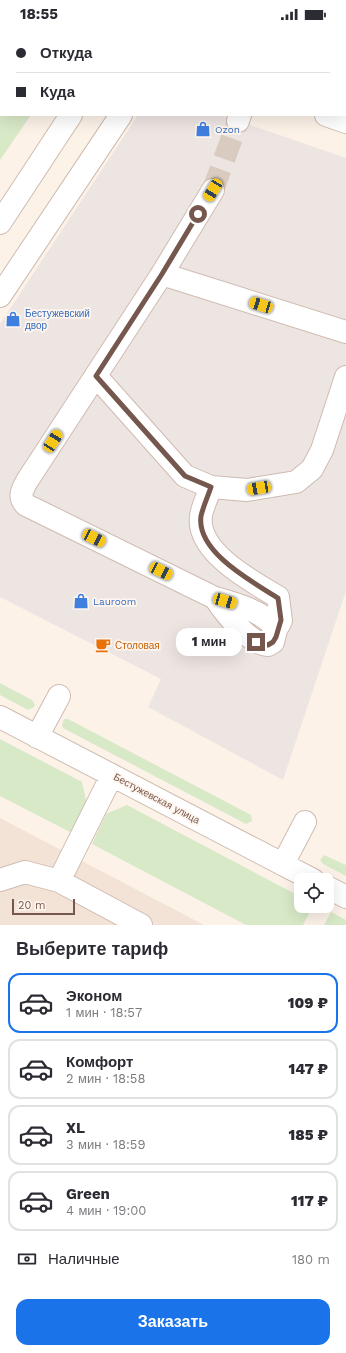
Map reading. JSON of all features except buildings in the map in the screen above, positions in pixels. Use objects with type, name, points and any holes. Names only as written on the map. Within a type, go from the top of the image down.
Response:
[{"type":"street","points":[[0,223],[70,116]]},
{"type":"street","points":[[0,296],[120,116]]},
{"type":"street","points":[[329,116],[346,122]]},
{"type":"street","points":[[211,487],[201,517],[202,534],[213,549],[237,571],[278,598],[281,620],[276,630],[268,619],[236,604],[215,598],[26,505],[22,501],[21,495],[25,484],[162,274],[213,190]]},
{"type":"street","points":[[162,274],[346,332]]},
{"type":"street","points":[[96,376],[185,476],[211,487],[247,490],[296,482],[312,469],[322,450],[346,377]]},
{"type":"street","points":[[37,737],[59,696]]},
{"type":"street","name":"Бестужевская улица","points":[[0,717],[300,873]]},
{"type":"street","points":[[59,881],[112,775]]},
{"type":"street","points":[[283,864],[305,822]]},
{"type":"street","points":[[0,880],[24,872],[59,881],[141,925]]},
{"type":"street","points":[[334,891],[346,897]]},
{"type":"shaded area","points":[[137,116],[224,116],[346,158],[346,591],[283,780],[148,707],[161,679],[0,597],[0,324]]},
{"type":"shaded area","points":[[0,818],[82,861],[204,925],[0,925]]},
{"type":"green space","points":[[0,116],[30,116],[0,160]]},
{"type":"green space","points":[[0,683],[32,700],[35,705],[34,707],[28,710],[0,695]]},
{"type":"green space","points":[[64,719],[68,719],[251,815],[252,821],[246,824],[63,728],[62,725]]},
{"type":"green space","points":[[0,739],[82,782],[87,804],[72,833],[0,796]]},
{"type":"green space","points":[[127,805],[294,893],[294,913],[309,913],[303,925],[246,925],[92,844],[106,814]]},
{"type":"green space","points":[[324,855],[346,865],[346,876],[323,864],[320,860]]},
{"type":"green space","points":[[330,913],[346,920],[346,925],[324,925]]},
{"type":"tunnel","points":[[213,190],[238,121]]},
{"type":"place","name":"Ozon","points":[[203,129]]},
{"type":"place","name":"Бестужевский двор","points":[[13,319]]},
{"type":"place","name":"Lauroom","points":[[81,601]]},
{"type":"place","name":"Столовая","points":[[103,645]]},
{"type":"route","points":[[198,214],[162,274],[96,376],[185,476],[211,487],[201,517],[202,534],[213,549],[237,571],[278,598],[278,607],[281,620],[276,630],[276,637],[273,642],[268,645],[262,645],[256,642]]}]
